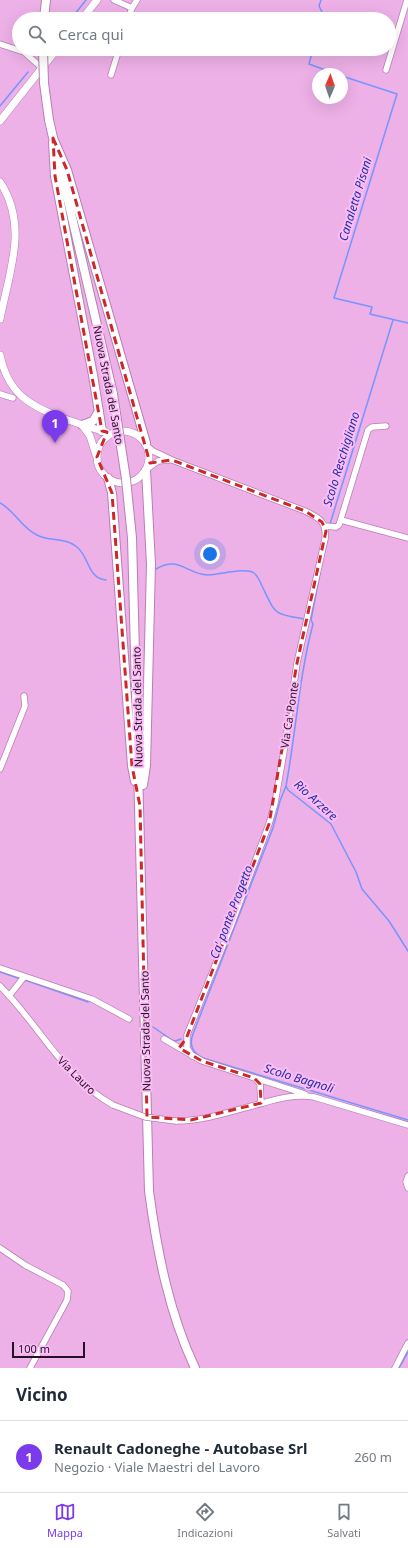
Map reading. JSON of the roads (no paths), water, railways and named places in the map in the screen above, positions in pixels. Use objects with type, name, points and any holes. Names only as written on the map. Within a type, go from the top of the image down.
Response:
[{"type":"highway","points":[[45,12],[46,0]]},
{"type":"highway","name":"Nuova Strada del Santo","points":[[43,56],[44,84],[49,120],[113,394],[124,465],[132,538],[149,1192],[154,1227],[172,1306],[188,1354],[196,1368]]},
{"type":"highway","points":[[53,138],[55,176],[102,431]]},
{"type":"highway","points":[[53,138],[67,170],[146,444]]},
{"type":"highway","points":[[82,425],[93,421],[99,410]]},
{"type":"highway","points":[[140,806],[146,766],[151,564],[146,469]]},
{"type":"highway","points":[[108,478],[112,493],[132,766],[140,806]]},
{"type":"main road","points":[[88,12],[97,0]]},
{"type":"main road","points":[[0,121],[52,56]]},
{"type":"main road","points":[[0,182],[14,211],[16,233],[15,249],[0,320]]},
{"type":"main road","points":[[0,355],[5,372],[12,385],[27,402],[82,425],[112,433]]},
{"type":"main road","points":[[82,425],[90,436],[101,471],[108,478],[119,483],[131,482],[142,475],[146,469],[149,457],[146,444],[137,434],[118,431],[112,433],[102,441]]},
{"type":"main road","points":[[96,458],[102,441],[102,431]]},
{"type":"street","points":[[114,0],[132,8]]},
{"type":"street","points":[[131,12],[137,0]]},
{"type":"street","points":[[396,37],[407,0]]},
{"type":"street","points":[[0,44],[12,48]]},
{"type":"street","points":[[28,56],[42,68]]},
{"type":"street","points":[[111,75],[117,56]]},
{"type":"street","points":[[386,70],[390,56]]},
{"type":"street","points":[[0,394],[13,398]]},
{"type":"street","points":[[146,444],[153,451],[172,460],[305,511],[317,518],[325,526],[336,528],[341,520],[368,430],[372,427],[386,426]]},
{"type":"street","points":[[146,469],[158,461],[172,460]]},
{"type":"street","points":[[341,520],[408,538]]},
{"type":"street","name":"Via Ca' Ponte","points":[[186,1039],[264,839],[273,812],[297,663],[326,539],[325,526]]},
{"type":"street","points":[[0,769],[25,706],[24,696]]},
{"type":"street","points":[[0,968],[92,999],[129,1019]]},
{"type":"street","points":[[9,996],[24,977]]},
{"type":"street","name":"Via Lauro","points":[[0,986],[83,1085],[113,1106],[145,1117],[191,1120],[210,1117],[290,1097],[309,1096]]},
{"type":"street","points":[[164,1039],[202,1062],[309,1096],[408,1125]]},
{"type":"street","points":[[174,1046],[179,1045],[186,1039]]},
{"type":"street","points":[[186,1039],[187,1048],[192,1056]]},
{"type":"street","points":[[254,1078],[260,1084],[262,1103]]},
{"type":"street","points":[[408,1176],[406,1182],[408,1188]]},
{"type":"street","points":[[0,1248],[25,1265],[63,1285],[68,1291],[67,1300],[30,1368]]},
{"type":"street","points":[[395,1368],[408,1343]]},
{"type":"waterway","name":"Rio Arzere","points":[[77,12],[86,0]]},
{"type":"waterway","name":"Canaletta Pisani","points":[[321,0],[319,6],[322,12]]},
{"type":"waterway","name":"Canaletta Pisani","points":[[311,56],[309,64],[320,68]]},
{"type":"waterway","name":"Rio Arzere","points":[[0,106],[28,72]]},
{"type":"waterway","name":"Canaletta Pisani","points":[[348,78],[397,94],[334,298],[372,307],[370,314],[408,323]]},
{"type":"waterway","name":"Scolo Reschigliano","points":[[330,524],[393,320]]},
{"type":"waterway","name":"Rio Arzere","points":[[0,503],[10,510],[27,528],[37,535],[68,542],[77,547],[81,551],[95,576],[106,580]]},
{"type":"waterway","name":"Rio Arzere","points":[[156,569],[164,565],[177,564],[194,572],[208,575],[250,571],[258,577],[276,611],[286,616],[304,619]]},
{"type":"waterway","name":"Ca' ponte Progetto","points":[[320,573],[311,620],[313,624],[304,664],[286,786],[288,790],[331,824],[356,872],[362,889],[389,921],[408,951]]},
{"type":"waterway","name":"Ca' ponte Progetto","points":[[286,786],[280,801],[273,828],[193,1034],[191,1041],[192,1048],[196,1054],[203,1058],[408,1120]]},
{"type":"waterway","name":"Scolo Bagnoli","points":[[0,972],[21,979]]},
{"type":"waterway","name":"Scolo Bagnoli","points":[[25,980],[88,1002]]},
{"type":"waterway","name":"Scolo Bagnoli","points":[[153,1027],[172,1040],[175,1041],[181,1039]]},
{"type":"waterway","points":[[399,1368],[408,1352]]},
{"type":"place","name":"Renault Cadoneghe - Autobase Srl","points":[[55,443]]}]
